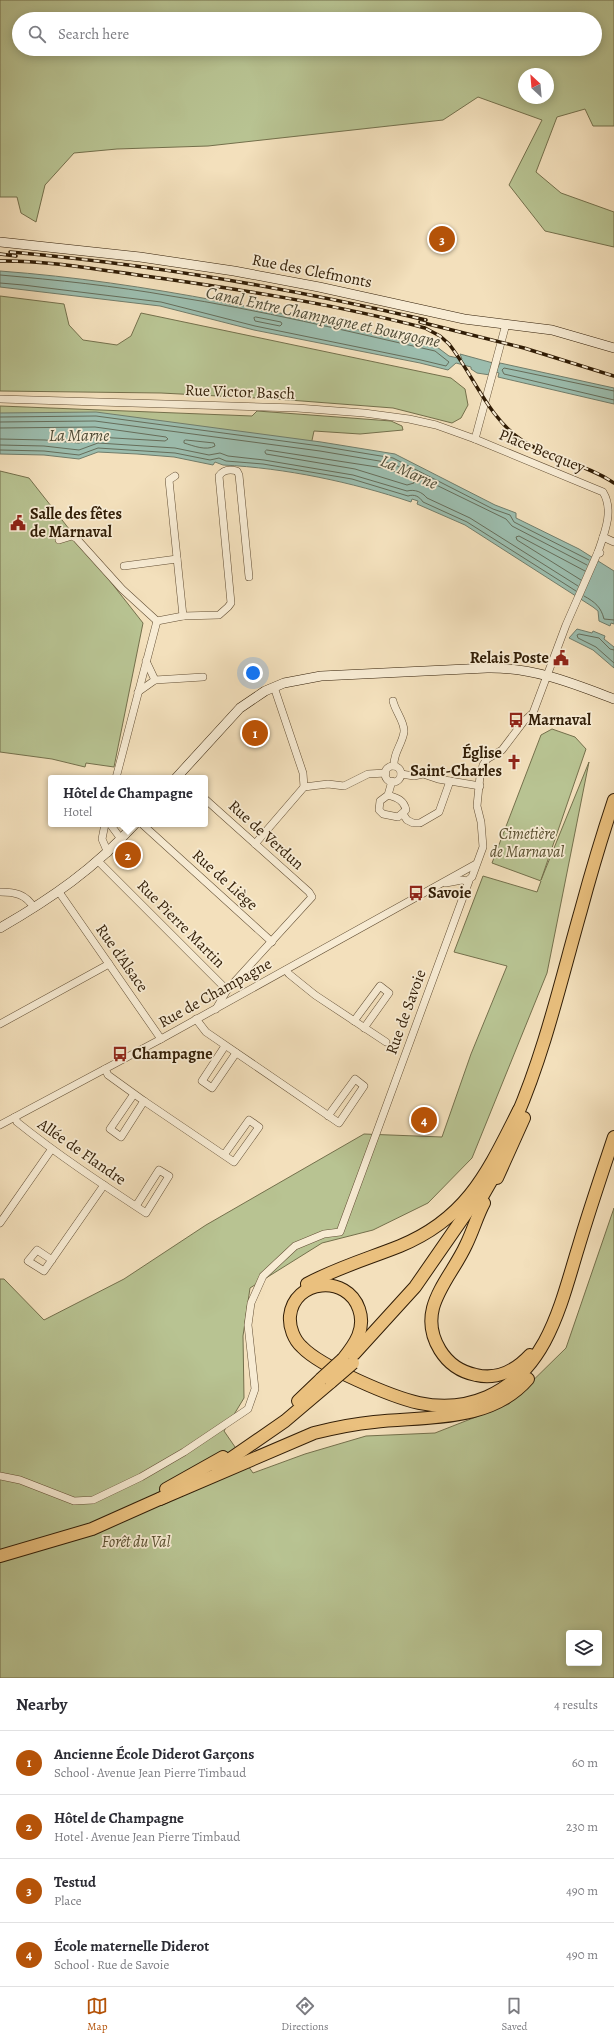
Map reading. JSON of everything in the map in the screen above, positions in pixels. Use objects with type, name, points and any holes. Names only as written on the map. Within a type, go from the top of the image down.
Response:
[{"type":"highway","points":[[586,1223],[553,1310],[536,1346],[526,1359],[512,1370],[486,1376],[467,1372],[450,1362],[438,1346],[432,1330],[433,1306],[444,1282],[466,1245],[481,1208],[506,1159],[561,1006],[586,910],[593,871],[614,800]]},
{"type":"highway","points":[[523,1110],[483,1178],[469,1198],[453,1214],[424,1234],[402,1245],[304,1286],[289,1301],[285,1319],[291,1341],[299,1351],[312,1360],[391,1400],[433,1411],[458,1410],[484,1404],[498,1398],[519,1384],[541,1359]]},
{"type":"highway","points":[[160,1499],[196,1480],[247,1448],[285,1421],[397,1316],[457,1238],[491,1182],[523,1110]]},
{"type":"highway","points":[[348,1361],[361,1330],[362,1319],[359,1309],[352,1296],[340,1287],[327,1285],[313,1288],[302,1294],[294,1304],[290,1316],[292,1329],[302,1347],[327,1364],[386,1393],[430,1405],[458,1405],[497,1393],[523,1373],[534,1361],[546,1340],[562,1299],[614,1137]]},
{"type":"highway","points":[[0,1556],[92,1529],[298,1439],[331,1428],[373,1422],[449,1416],[487,1407],[510,1394],[524,1383],[552,1342],[568,1298],[614,1151]]},
{"type":"highway","points":[[0,1551],[64,1533],[135,1505],[201,1470],[237,1448],[326,1381]]},
{"type":"main road","name":"Rue des Clefmonts","points":[[0,242],[140,257],[234,271],[326,288],[464,319],[552,330],[613,346]]},
{"type":"main road","points":[[181,775],[240,708],[256,696],[274,687],[296,680],[321,676],[487,668],[518,669],[548,674],[614,698]]},
{"type":"main road","points":[[0,928],[59,892],[108,853],[132,827]]},
{"type":"street","points":[[475,439],[506,324]]},
{"type":"street","name":"Rue Victor Basch","points":[[0,399],[334,410],[424,422],[475,439]]},
{"type":"street","name":"Place Becquey","points":[[475,439],[603,492],[610,500],[613,507],[599,553],[576,602],[548,674]]},
{"type":"street","points":[[158,621],[182,616],[219,615],[231,602],[218,476],[221,472],[227,470],[232,470],[240,475],[249,577]]},
{"type":"street","points":[[175,476],[169,480],[182,616]]},
{"type":"street","points":[[59,540],[72,536],[76,538],[122,589],[158,621]]},
{"type":"street","points":[[603,537],[614,542]]},
{"type":"street","points":[[124,566],[177,559]]},
{"type":"street","points":[[117,775],[146,661],[158,621]]},
{"type":"street","points":[[146,661],[155,680]]},
{"type":"street","points":[[466,876],[476,864],[483,847],[481,822],[477,806],[480,776],[483,765],[487,759],[502,750],[524,721],[533,713],[548,674]]},
{"type":"street","points":[[138,692],[155,680],[202,677]]},
{"type":"street","points":[[274,687],[303,773],[304,787]]},
{"type":"street","points":[[393,702],[404,731],[400,747],[394,757],[394,766]]},
{"type":"street","points":[[392,781],[388,779],[386,773],[387,769],[394,766]]},
{"type":"street","points":[[394,766],[398,768],[401,774]]},
{"type":"street","points":[[255,844],[304,787],[328,784],[344,786],[368,774],[386,773]]},
{"type":"street","points":[[401,774],[414,776],[423,774],[450,781],[480,786]]},
{"type":"street","points":[[392,781],[399,779],[401,774]]},
{"type":"street","points":[[388,795],[402,800],[405,804],[406,810],[398,817],[383,814],[379,810],[380,801],[388,795],[392,781]]},
{"type":"street","points":[[402,814],[413,823],[420,822],[439,812],[450,781]]},
{"type":"street","name":"Rue de Verdun","points":[[208,802],[309,892],[312,897],[272,942]]},
{"type":"street","points":[[104,827],[102,839],[108,853]]},
{"type":"street","points":[[112,827],[121,839]]},
{"type":"street","name":"Rue de Liège","points":[[145,827],[272,942]]},
{"type":"street","name":"Rue Pierre Martin","points":[[98,861],[227,990]]},
{"type":"street","name":"Rue de Champagne","points":[[0,1125],[216,1009],[441,884],[466,876]]},
{"type":"street","name":"Rue de Savoie","points":[[0,1476],[20,1480],[74,1501],[93,1500],[142,1477],[248,1409],[255,1389],[248,1325],[251,1303],[263,1276],[295,1246],[324,1234],[340,1232],[466,892],[466,876]]},
{"type":"street","points":[[0,892],[13,892],[23,895],[34,908]]},
{"type":"street","name":"Rue d'Alsace","points":[[59,892],[161,1039]]},
{"type":"street","points":[[216,1009],[227,990],[272,942]]},
{"type":"street","points":[[0,1024],[109,964]]},
{"type":"street","points":[[286,970],[315,995],[386,1042]]},
{"type":"street","points":[[354,1021],[380,986],[389,993],[364,1028]]},
{"type":"street","points":[[196,1019],[206,1032],[225,1046],[236,1053],[328,1116],[339,1123],[364,1086],[355,1079],[328,1116]]},
{"type":"street","points":[[225,1046],[202,1081],[212,1088],[236,1053]]},
{"type":"street","points":[[105,1069],[108,1075],[134,1094],[234,1162],[260,1127],[249,1120],[224,1155]]},
{"type":"street","points":[[134,1094],[110,1129],[121,1137],[144,1101]]},
{"type":"street","name":"Allée de Flandre","points":[[14,1117],[17,1122],[51,1150],[146,1213],[169,1176],[159,1170],[136,1206]]},
{"type":"street","points":[[0,1223],[51,1150]]},
{"type":"street","points":[[52,1260],[104,1185]]},
{"type":"green space","points":[[0,0],[614,0],[614,126],[593,126],[585,109],[557,117],[536,172],[561,193],[614,212],[614,247],[545,231],[509,185],[542,120],[478,97],[443,120],[208,146],[117,149],[74,153],[45,185],[36,222],[21,213],[17,197],[0,197]]},
{"type":"green space","points":[[0,296],[64,304],[69,325],[83,340],[117,345],[131,336],[141,313],[451,378],[465,389],[468,405],[461,418],[452,423],[393,408],[276,399],[161,393],[0,391]]},
{"type":"green space","points":[[0,406],[252,416],[257,411],[391,421],[402,426],[403,430],[360,434],[314,431],[311,445],[0,421]]},
{"type":"green space","points":[[0,471],[29,478],[143,623],[114,767],[86,763],[85,767],[52,759],[0,752]]},
{"type":"green space","name":"Forêt du Val","points":[[552,729],[575,737],[586,749],[541,880],[589,762],[547,973],[472,1158],[428,1203],[373,1230],[322,1243],[250,1288],[243,1336],[244,1398],[224,1431],[253,1473],[305,1454],[366,1436],[435,1433],[509,1404],[566,1348],[614,1208],[614,1678],[0,1678],[0,1279],[4,1279],[44,1320],[124,1279],[206,1225],[364,1134],[442,1137],[471,1054],[507,966],[454,952],[483,876],[537,892],[541,881],[492,863],[541,735]]},
{"type":"water","points":[[0,271],[55,276],[165,291],[328,323],[437,347],[449,356],[462,359],[460,354],[493,363],[493,366],[498,367],[500,363],[614,388],[614,404],[498,377],[499,373],[492,371],[490,375],[477,373],[471,369],[471,367],[456,363],[448,370],[420,363],[254,330],[160,306],[0,287]]},
{"type":"water","name":"La Marne","points":[[96,412],[321,442],[395,454],[495,505],[516,513],[516,518],[579,549],[614,571],[614,624],[611,623],[610,626],[599,621],[598,611],[593,607],[465,525],[417,504],[418,501],[412,499],[411,502],[365,488],[318,477],[270,469],[223,465],[215,462],[213,465],[174,457],[98,452],[79,459],[44,455],[0,454],[0,413]]},
{"type":"water","points":[[577,629],[592,633],[593,631],[605,636],[604,639],[614,647],[614,668],[593,650],[569,638]]},
{"type":"railway","points":[[10,252],[115,263],[219,278],[375,308],[426,320]]},
{"type":"railway","points":[[0,254],[16,256]]},
{"type":"railway","points":[[0,261],[35,262],[72,266],[215,286],[321,304],[425,328],[440,336],[449,344],[491,409],[511,432],[534,447],[592,471],[614,483]]},
{"type":"railway","points":[[420,322],[524,348],[614,376]]},
{"type":"place","name":"Testud","points":[[442,239]]},
{"type":"place","name":"Salle des fêtes de Marnaval","points":[[18,523]]},
{"type":"place","name":"Relais Poste","points":[[561,658]]},
{"type":"place","name":"Marnaval","points":[[516,720]]},
{"type":"place","name":"Ancienne École Diderot Garçons","points":[[255,733]]},
{"type":"place","name":"Église Saint-Charles","points":[[514,762]]},
{"type":"place","name":"Hôtel de Champagne","points":[[128,855]]},
{"type":"place","name":"Savoie","points":[[416,893]]},
{"type":"place","name":"Champagne","points":[[120,1054]]},
{"type":"place","name":"École maternelle Diderot","points":[[424,1120]]},
{"type":"water label","name":"Canal Entre Champagne et Bourgogne","points":[[323,317]]},
{"type":"park label","name":"Cimetière de Marnaval","points":[[527,843]]}]
